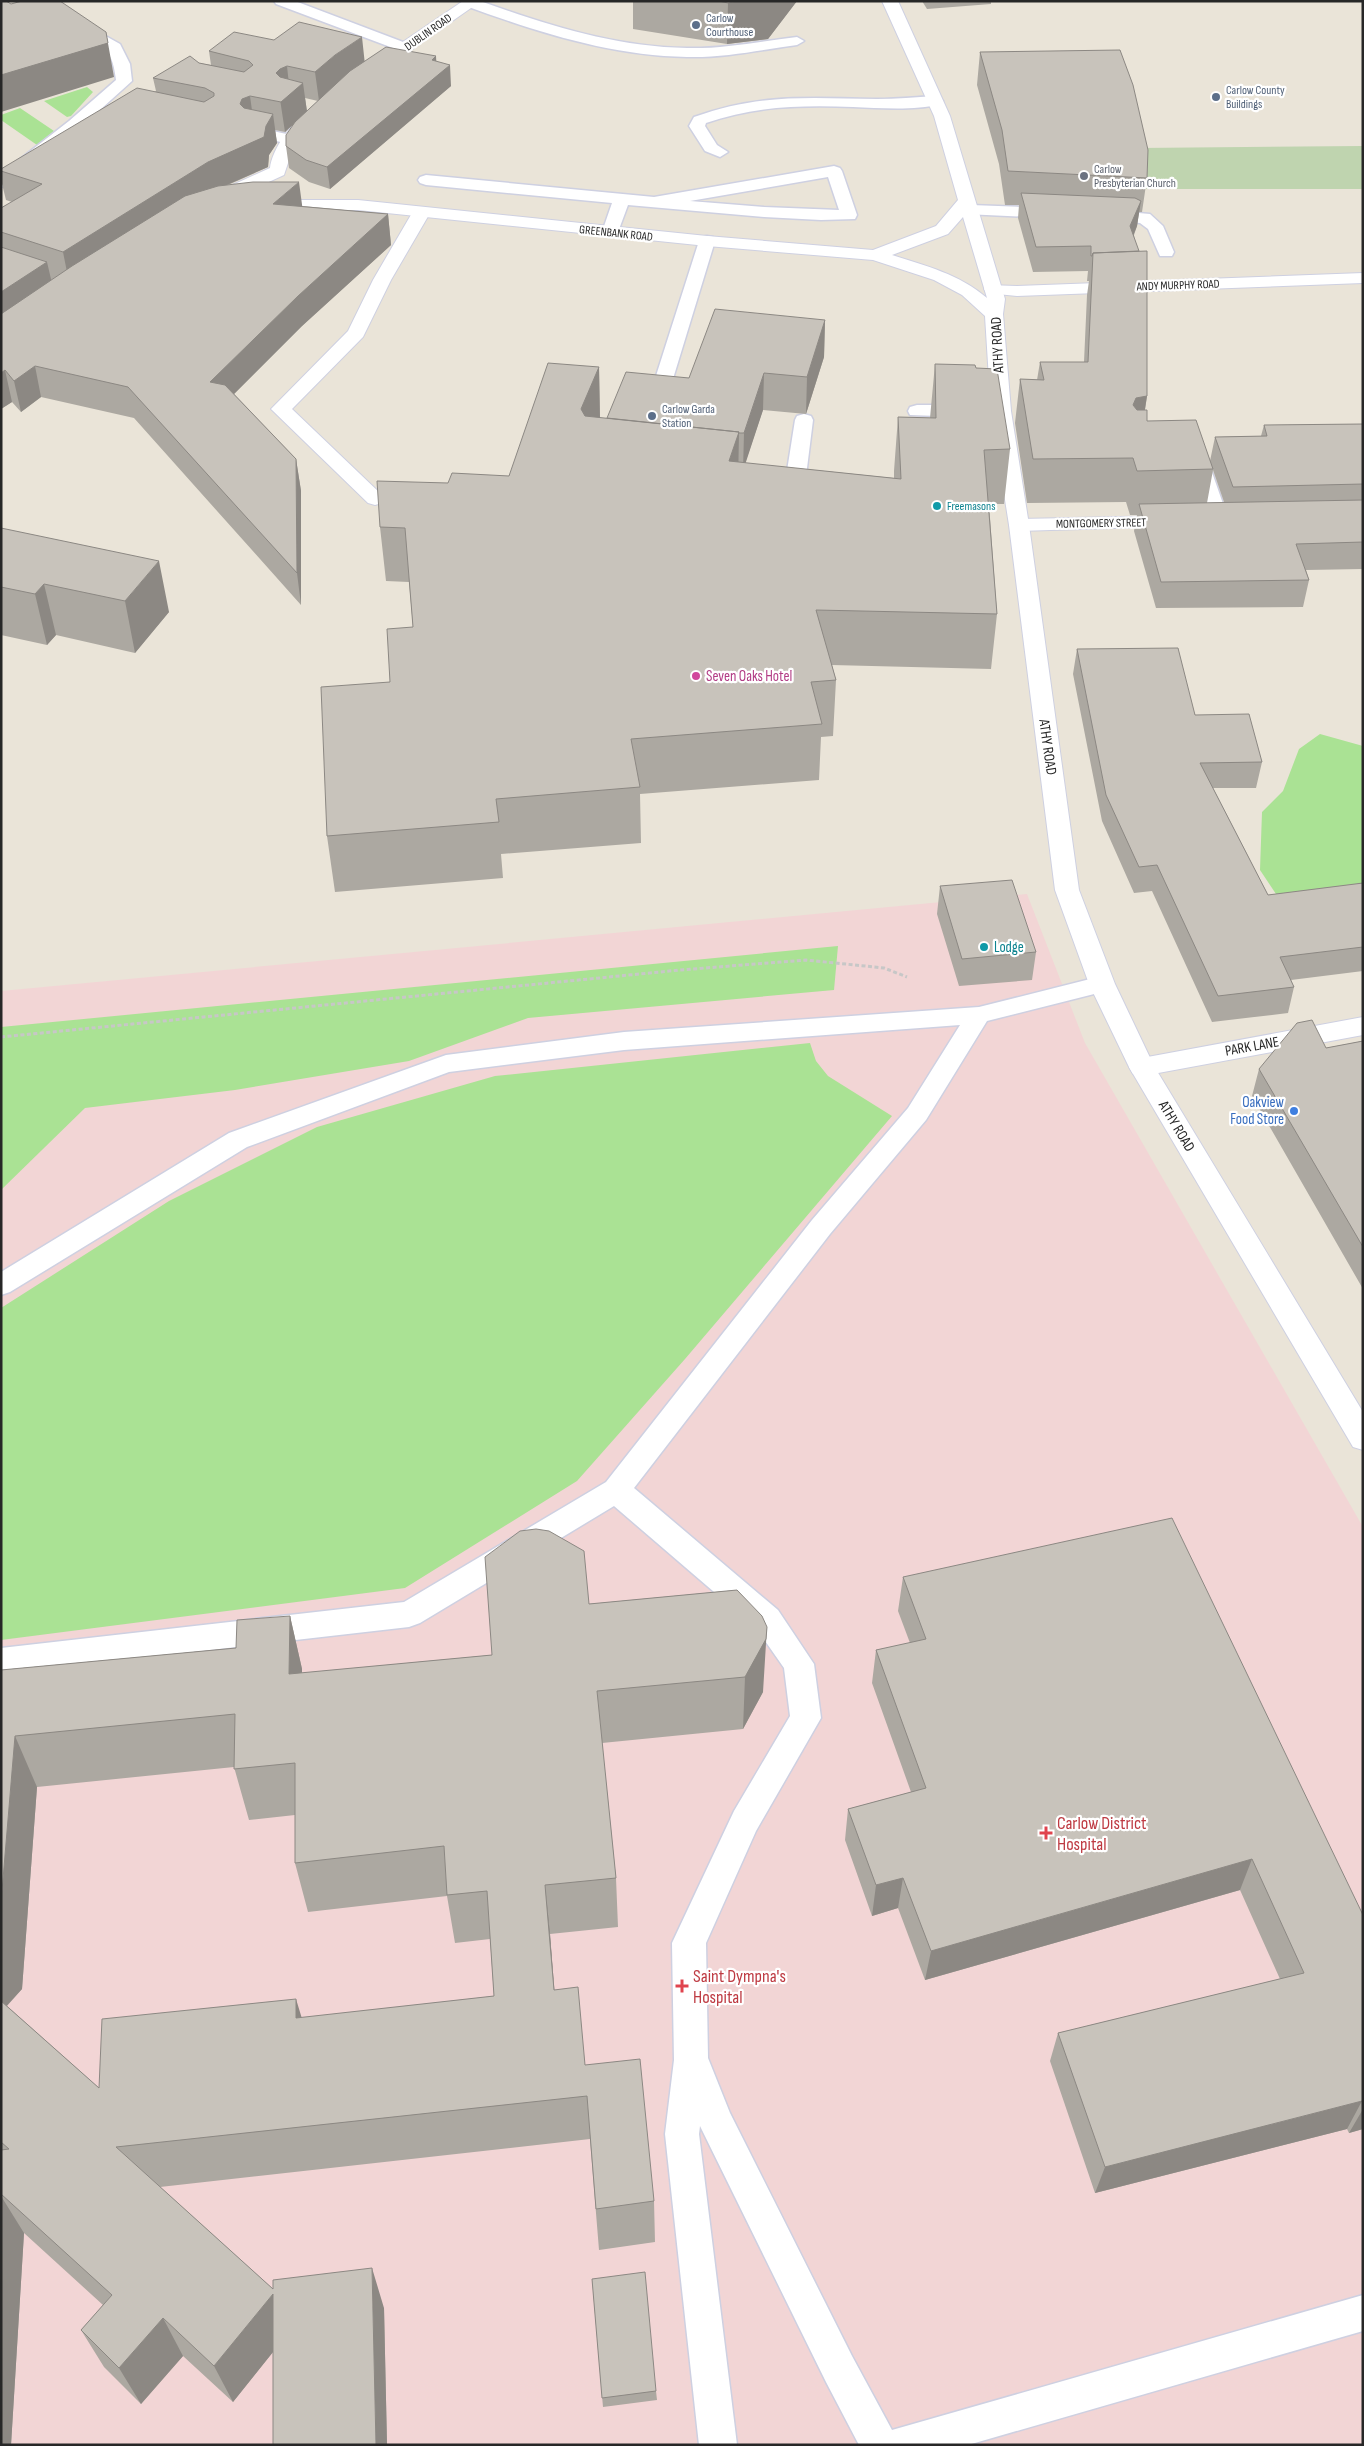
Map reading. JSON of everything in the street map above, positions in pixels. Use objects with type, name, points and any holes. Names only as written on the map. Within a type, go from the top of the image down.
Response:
[{"type":"main road","name":"ATHY ROAD","points":[[890,1],[942,116],[996,299],[994,314],[1001,412],[1019,525],[1067,890],[1102,984],[1142,1066],[1363,1438]]},
{"type":"main road","name":"DUBLIN ROAD","points":[[360,78],[472,2]]},
{"type":"main road","points":[[278,171],[278,156],[290,139],[322,108]]},
{"type":"main road","name":"GREENBANK ROAD","points":[[358,205],[298,185],[278,171],[220,198],[208,209],[243,206],[358,205],[610,232],[875,255],[940,276],[968,291],[994,314]]},
{"type":"main road","name":"GREENBANK ROAD","points":[[875,255],[942,230],[969,205]]},
{"type":"main road","points":[[375,499],[281,409],[356,333],[382,280],[422,213]]},
{"type":"main road","name":"ANDY MURPHY ROAD","points":[[993,289],[1017,291],[1363,278]]},
{"type":"main road","name":"MONTGOMERY STREET","points":[[1019,525],[1212,521]]},
{"type":"main road","name":"PARK LANE","points":[[1142,1066],[1363,1026]]},
{"type":"lane","points":[[281,1],[406,48]]},
{"type":"lane","points":[[472,2],[516,20],[590,41],[664,51],[715,52],[797,41]]},
{"type":"lane","points":[[1,182],[8,168],[124,81],[122,64],[115,47],[69,19],[62,17]]},
{"type":"lane","points":[[358,58],[383,63]]},
{"type":"lane","points":[[720,152],[711,148],[697,126],[700,120],[727,109],[800,101],[871,103],[935,100]]},
{"type":"lane","points":[[306,105],[322,108]]},
{"type":"lane","points":[[254,132],[290,139]]},
{"type":"lane","points":[[426,180],[622,199],[806,216],[849,215],[834,170],[655,202]]},
{"type":"lane","points":[[610,232],[622,199]]},
{"type":"lane","points":[[969,205],[1068,214]]},
{"type":"lane","points":[[1088,214],[1144,218],[1155,226],[1166,252]]},
{"type":"lane","points":[[619,400],[663,382],[707,241]]},
{"type":"lane","points":[[917,411],[1001,412]]},
{"type":"lane","points":[[757,480],[795,484],[804,420]]},
{"type":"lane","points":[[1183,448],[1196,453],[1212,521]]},
{"type":"lane","points":[[1,1285],[238,1140],[446,1064],[624,1041],[971,1015],[1102,984]]},
{"type":"lane","points":[[1,1661],[409,1614],[616,1490],[821,1227],[917,1114],[971,1015]]},
{"type":"lane","points":[[616,1490],[767,1619],[799,1664],[806,1718],[745,1821],[689,1943],[691,2058],[682,2134],[718,2445]]},
{"type":"lane","points":[[691,2058],[717,2124],[839,2369],[880,2445]]},
{"type":"lane","points":[[901,2445],[1363,2313]]},
{"type":"path","points":[[1,1037],[680,970],[806,960],[884,968],[931,986],[971,1015]]},
{"type":"shaded area","name":"Saint Dympna's Hospital","points":[[1027,894],[1085,1043],[1363,1527],[1363,2445],[1,2445],[1,991]]},
{"type":"green space","points":[[87,87],[93,92],[71,116],[67,117],[44,101]]},
{"type":"green space","points":[[20,108],[54,131],[37,145],[1,120],[1,115]]},
{"type":"green space","points":[[1362,146],[1363,189],[1034,189],[1144,184],[1140,157],[1031,149]]},
{"type":"green space","points":[[1320,734],[1363,746],[1363,896],[1282,903],[1260,870],[1262,812],[1283,791],[1299,749]]},
{"type":"green space","points":[[838,946],[834,990],[528,1018],[409,1061],[235,1090],[85,1108],[1,1190],[1,1027]]},
{"type":"green space","points":[[810,1043],[816,1061],[828,1076],[892,1116],[685,1359],[577,1481],[405,1588],[1,1640],[1,1308],[169,1201],[317,1127],[495,1076]]},
{"type":"building","points":[[1,1],[11,4],[22,1],[60,1],[106,32],[108,43],[1,75]]},
{"type":"building","points":[[719,1],[740,1],[728,3]]},
{"type":"building","points":[[299,22],[362,37],[335,55],[315,72],[287,66],[280,69],[276,73],[280,77],[303,83],[281,102],[250,96],[242,99],[240,104],[244,108],[273,114],[266,126],[264,137],[208,162],[63,252],[1,232],[1,208],[42,184],[1,171],[1,169],[137,88],[204,102],[214,96],[214,93],[205,88],[153,78],[190,56],[199,63],[244,72],[253,65],[249,61],[209,51],[234,32],[274,40]]},
{"type":"building","points":[[386,47],[436,56],[432,60],[450,65],[327,167],[306,160],[286,146],[286,135],[295,122],[350,71]]},
{"type":"building","points":[[1120,50],[1133,85],[1148,150],[1147,178],[1008,171],[1002,130],[980,52]]},
{"type":"building","points":[[253,182],[299,182],[273,204],[388,214],[298,296],[210,382],[225,385],[296,459],[297,573],[128,387],[35,366],[14,381],[5,370],[1,373],[1,314],[72,266],[185,196],[218,186]]},
{"type":"building","points":[[1021,193],[1135,198],[1141,201],[1130,226],[1139,251],[1093,253],[1091,256],[1091,246],[1036,247]]},
{"type":"building","points":[[1,247],[47,262],[1,292]]},
{"type":"building","points":[[1147,251],[1147,396],[1136,398],[1133,405],[1137,410],[1147,410],[1147,421],[1196,420],[1213,469],[1137,471],[1133,458],[1033,459],[1020,379],[1044,380],[1040,362],[1088,362],[1093,253]]},
{"type":"building","points":[[715,309],[825,320],[807,377],[764,373],[744,433],[607,418],[626,372],[689,378]]},
{"type":"building","points":[[548,363],[599,367],[581,409],[585,416],[739,432],[729,461],[901,479],[898,417],[936,418],[935,364],[975,365],[976,368],[997,369],[1010,449],[984,450],[997,614],[816,610],[836,680],[811,682],[822,724],[631,739],[640,787],[496,799],[499,822],[327,836],[321,687],[390,682],[387,629],[413,627],[405,528],[380,527],[377,481],[448,483],[452,473],[509,476]]},
{"type":"building","points":[[1363,424],[1363,484],[1233,487],[1215,437],[1267,436],[1264,425]]},
{"type":"building","points":[[1363,500],[1363,542],[1296,544],[1309,580],[1161,582],[1139,504]]},
{"type":"building","points":[[1,528],[159,561],[125,601],[44,584],[35,594],[1,587]]},
{"type":"building","points":[[1178,648],[1195,715],[1249,714],[1262,762],[1200,763],[1268,895],[1363,883],[1363,947],[1280,957],[1294,987],[1218,996],[1157,865],[1139,867],[1106,795],[1077,649]]},
{"type":"building","points":[[1012,880],[1036,952],[962,959],[940,886]]},
{"type":"building","points":[[1312,1020],[1326,1048],[1363,1041],[1363,1247],[1259,1069],[1297,1023]]},
{"type":"building","points":[[1172,1518],[1363,1915],[1363,2103],[1362,2101],[1105,2167],[1058,2033],[1304,1973],[1252,1859],[931,1951],[903,1878],[876,1885],[848,1809],[926,1788],[876,1650],[926,1639],[903,1577]]},
{"type":"building","points":[[536,1529],[549,1531],[584,1551],[589,1604],[737,1590],[762,1616],[767,1627],[766,1639],[745,1677],[597,1691],[616,1878],[545,1885],[554,1990],[578,1987],[585,2065],[640,2059],[654,2201],[596,2209],[587,2096],[116,2147],[273,2289],[273,2280],[372,2268],[376,2445],[273,2445],[273,2294],[214,2366],[163,2318],[119,2368],[81,2330],[112,2295],[1,2194],[1,2150],[9,2149],[1,2142],[1,2001],[99,2088],[102,2019],[296,1999],[296,2018],[494,1996],[487,1891],[447,1895],[444,1846],[295,1863],[295,1763],[234,1769],[235,1714],[15,1736],[1,1903],[1,1670],[236,1648],[237,1620],[290,1616],[289,1674],[492,1655],[485,1557],[520,1531]]},
{"type":"building","points":[[645,2272],[656,2391],[602,2398],[592,2279]]},
{"type":"place","name":"Carlow Courthouse","points":[[696,25]]},
{"type":"place","name":"Carlow County Buildings","points":[[1216,97]]},
{"type":"place","name":"Carlow Presbyterian Church","points":[[1084,176]]},
{"type":"place","name":"Carlow Garda Station","points":[[652,416]]},
{"type":"place","name":"Freemasons","points":[[937,506]]},
{"type":"place","name":"Seven Oaks Hotel","points":[[696,676]]},
{"type":"place","name":"Lodge","points":[[984,947]]},
{"type":"place","name":"Oakview Food Store","points":[[1294,1111]]},
{"type":"place","name":"Carlow District Hospital","points":[[1046,1833]]},
{"type":"place","name":"Saint Dympna's Hospital","points":[[682,1986]]}]
